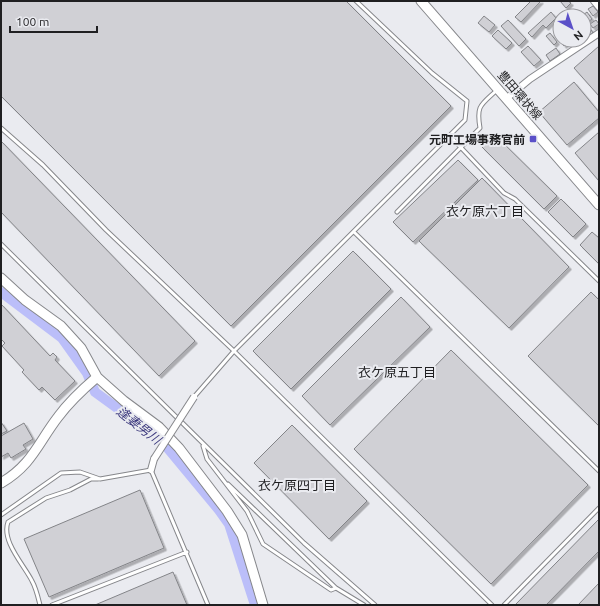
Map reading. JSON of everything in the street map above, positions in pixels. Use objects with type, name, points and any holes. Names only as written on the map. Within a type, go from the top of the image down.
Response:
[{"type":"street","name":"豊田環状線","points":[[421,1],[507,98],[599,206]]},
{"type":"street","points":[[594,1],[599,7]]},
{"type":"street","points":[[507,98],[530,79],[599,33]]},
{"type":"street","points":[[1,278],[17,294],[61,326],[71,336],[81,348],[92,381],[170,438],[227,511],[244,540],[263,605]]},
{"type":"street","points":[[1,483],[12,477],[30,460],[58,417],[92,381]]},
{"type":"street","points":[[151,470],[154,459],[194,397]]},
{"type":"lane","points":[[194,397],[234,352],[465,120],[467,101],[432,73],[356,1]]},
{"type":"lane","points":[[397,212],[480,128],[477,113],[482,104],[498,89]]},
{"type":"lane","points":[[1,128],[43,165],[106,230],[234,352],[492,605]]},
{"type":"lane","points":[[450,136],[504,193],[515,199],[599,281]]},
{"type":"lane","points":[[355,232],[599,471]]},
{"type":"lane","points":[[1,244],[304,543],[375,605]]},
{"type":"lane","points":[[203,444],[207,459],[248,511],[263,544],[331,590],[336,588]]},
{"type":"lane","points":[[40,605],[33,582],[9,542],[6,528],[8,522],[46,498],[70,490],[91,480],[151,470],[187,552],[208,605]]},
{"type":"lane","points":[[1,515],[61,473],[80,472],[100,479]]},
{"type":"lane","points":[[228,484],[336,588],[364,605]]},
{"type":"lane","points":[[504,605],[599,508]]},
{"type":"lane","points":[[52,605],[187,552]]},
{"type":"building","points":[[1,1],[346,1],[451,106],[231,326],[1,96]]},
{"type":"building","points":[[531,1],[541,1],[521,22],[515,17]]},
{"type":"building","points":[[560,1],[568,1],[571,3],[566,8]]},
{"type":"building","points":[[593,6],[598,12],[593,16],[592,8],[590,8]]},
{"type":"building","points":[[551,12],[552,22],[546,28],[543,25],[532,37],[528,33]]},
{"type":"building","points":[[484,16],[495,25],[489,32],[478,23]]},
{"type":"building","points":[[508,20],[526,39],[519,46],[501,26]]},
{"type":"building","points":[[596,20],[599,24],[593,28],[592,23]]},
{"type":"building","points":[[498,30],[512,43],[506,49],[492,36]]},
{"type":"building","points":[[550,33],[552,36],[552,43],[546,36]]},
{"type":"building","points":[[528,46],[541,60],[534,66],[521,52]]},
{"type":"building","points":[[599,46],[599,96],[574,68]]},
{"type":"building","points":[[556,48],[560,54],[550,61],[546,55]]},
{"type":"building","points":[[574,82],[599,112],[599,118],[567,145],[539,112]]},
{"type":"building","points":[[599,132],[599,181],[575,153]]},
{"type":"building","points":[[494,134],[557,196],[544,209],[482,147]]},
{"type":"building","points":[[1,141],[195,341],[159,376],[1,212]]},
{"type":"building","points":[[458,160],[478,180],[413,242],[393,222]]},
{"type":"building","points":[[482,178],[569,267],[509,328],[419,241]]},
{"type":"building","points":[[561,199],[586,224],[573,237],[548,212]]},
{"type":"building","points":[[592,232],[599,238],[599,264],[580,245]]},
{"type":"building","points":[[353,251],[391,289],[291,389],[253,351]]},
{"type":"building","points":[[591,292],[599,300],[599,426],[528,356]]},
{"type":"building","points":[[401,297],[430,327],[330,425],[302,396]]},
{"type":"building","points":[[1,304],[50,356],[53,353],[57,357],[55,360],[75,381],[55,400],[42,387],[39,390],[22,372],[24,370],[2,346],[5,343],[1,339]]},
{"type":"building","points":[[451,350],[588,485],[491,584],[354,449]]},
{"type":"building","points":[[1,422],[7,431],[1,434]]},
{"type":"building","points":[[24,423],[33,439],[23,445],[26,449],[11,458],[8,453],[1,457],[1,436]]},
{"type":"building","points":[[292,425],[367,501],[329,539],[254,463]]},
{"type":"building","points":[[140,490],[164,548],[49,597],[24,539]]},
{"type":"building","points":[[599,519],[599,551],[546,605],[515,605]]},
{"type":"building","points":[[173,572],[187,605],[95,605]]},
{"type":"building","points":[[599,583],[599,605],[578,605]]},
{"type":"waterway","name":"逢妻男川","points":[[1,292],[62,338],[87,373],[95,392],[161,440],[219,510],[229,524],[255,605]]},
{"type":"place","name":"元町工場事務官前","points":[[533,139]]},
{"type":"district","name":"衣ケ原六丁目","points":[[485,211]]},
{"type":"district","name":"衣ケ原五丁目","points":[[397,372]]},
{"type":"district","name":"衣ケ原四丁目","points":[[297,485]]}]
